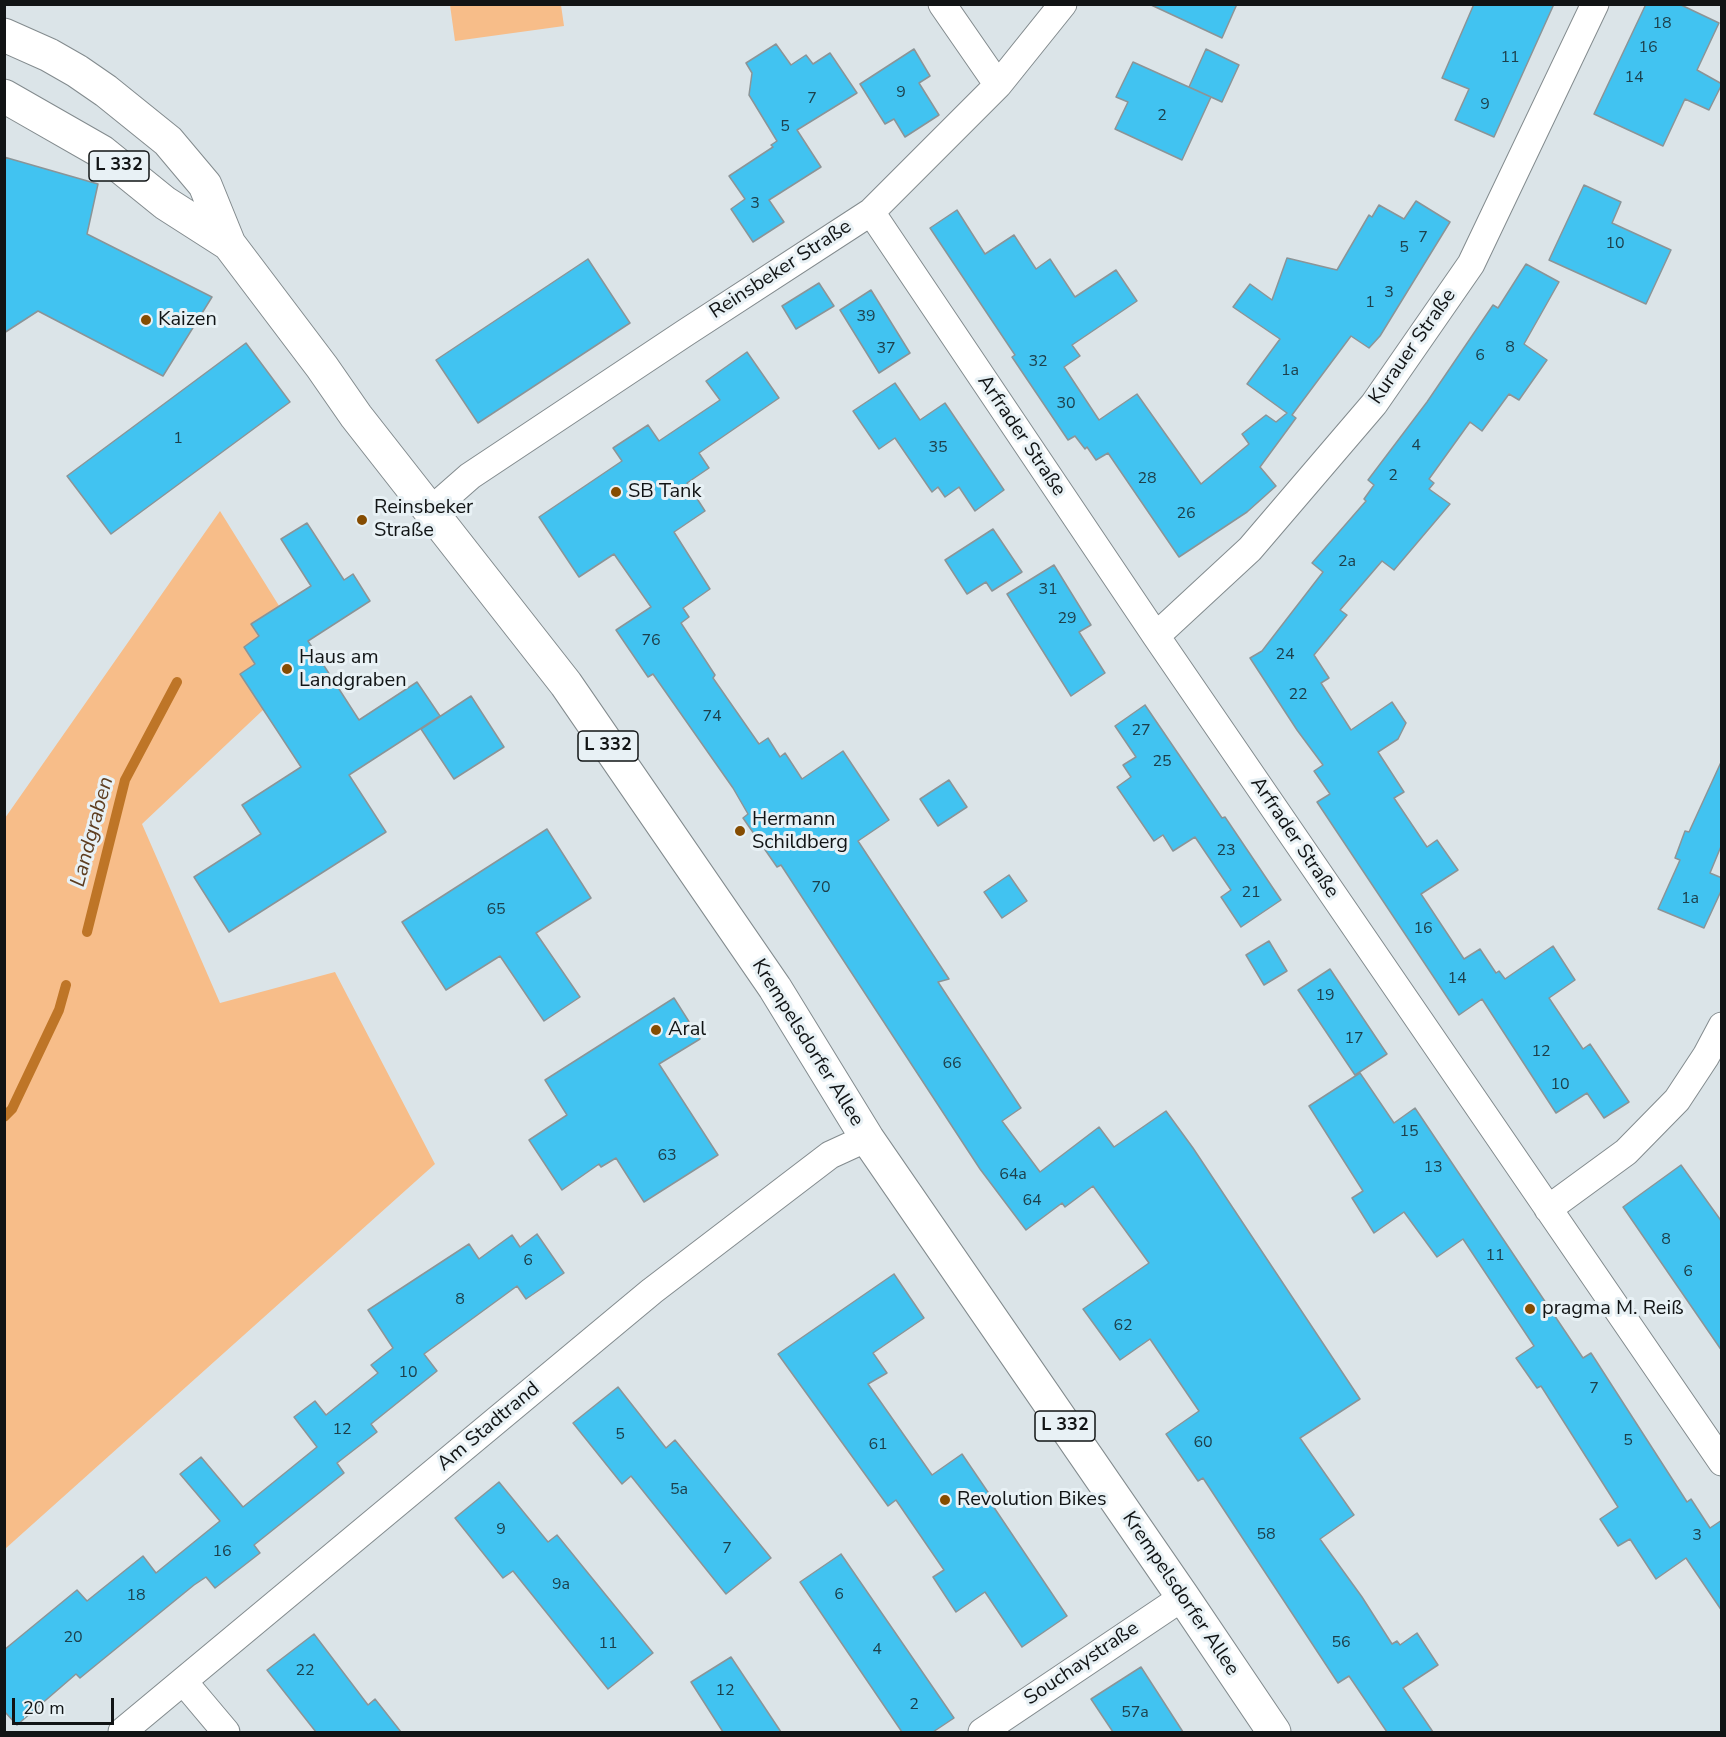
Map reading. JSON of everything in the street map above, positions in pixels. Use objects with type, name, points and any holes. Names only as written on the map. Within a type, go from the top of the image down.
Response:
[{"type":"main road","name":"L 332","points":[[4,35],[49,55],[77,71],[106,91],[168,141],[204,185],[229,244]]},
{"type":"main road","name":"L 332","points":[[4,96],[102,152],[165,203],[229,244]]},
{"type":"main road","name":"Krempelsdorfer Allee","points":[[229,244],[429,512],[572,694],[775,988],[867,1138],[1274,1732]]},
{"type":"street","points":[[942,4],[998,85]]},
{"type":"street","name":"Reinsbeker Straße","points":[[429,512],[470,476],[871,212],[998,85],[1063,4]]},
{"type":"street","name":"Kurauer Straße","points":[[1156,636],[1250,549],[1374,404],[1471,264],[1595,4]]},
{"type":"street","name":"Arfrader Straße","points":[[871,212],[1156,636],[1722,1462]]},
{"type":"street","points":[[1548,1209],[1626,1152],[1677,1100],[1706,1056],[1722,1026]]},
{"type":"street","name":"Am Stadtrand","points":[[122,1732],[652,1291],[830,1155],[867,1138]]},
{"type":"street","name":"Souchaystraße","points":[[982,1732],[1183,1597]]},
{"type":"street","points":[[183,1681],[226,1732]]},
{"type":"shaded area","points":[[450,5],[561,5],[564,26],[455,41]]},
{"type":"shaded area","points":[[220,511],[314,662],[142,824],[220,1003],[335,972],[435,1164],[5,1549],[5,818]]},
{"type":"building","points":[[1149,4],[1237,4],[1222,38]]},
{"type":"building","points":[[1474,4],[1554,4],[1494,137],[1455,120],[1469,89],[1442,78]]},
{"type":"building","points":[[1646,4],[1679,4],[1719,23],[1697,70],[1722,84],[1709,110],[1685,99],[1663,146],[1594,114]]},
{"type":"building","points":[[776,44],[791,65],[806,55],[813,64],[830,53],[857,93],[797,130],[821,167],[769,200],[784,222],[753,242],[731,209],[745,199],[729,176],[773,147],[771,145],[777,141],[749,95],[752,73],[746,63]]},
{"type":"building","points":[[914,49],[930,76],[919,83],[939,115],[905,137],[894,119],[885,124],[860,84]]},
{"type":"building","points":[[1206,49],[1239,65],[1222,102],[1189,87]]},
{"type":"building","points":[[1133,62],[1211,97],[1182,160],[1115,129],[1128,102],[1116,97]]},
{"type":"building","points":[[4,157],[98,184],[87,234],[212,297],[163,376],[38,311],[4,333]]},
{"type":"building","points":[[1584,185],[1621,202],[1612,223],[1671,250],[1646,304],[1549,260]]},
{"type":"building","points":[[1416,201],[1450,222],[1380,336],[1369,348],[1351,336],[1292,415],[1296,418],[1260,467],[1276,486],[1247,512],[1179,557],[1108,453],[1096,460],[1075,436],[1068,440],[1012,357],[1015,355],[930,228],[957,210],[985,254],[1014,235],[1036,269],[1050,259],[1075,297],[1116,270],[1137,301],[1072,345],[1080,356],[1064,367],[1099,420],[1137,394],[1201,484],[1249,444],[1242,434],[1266,415],[1276,422],[1287,413],[1247,384],[1280,339],[1233,307],[1250,284],[1272,300],[1287,258],[1337,270],[1369,215],[1372,217],[1379,205],[1404,219]]},
{"type":"building","points":[[588,259],[630,323],[478,423],[436,360]]},
{"type":"building","points":[[1526,264],[1559,282],[1524,344],[1547,360],[1519,400],[1509,394],[1482,431],[1470,422],[1429,479],[1434,483],[1429,489],[1450,504],[1394,570],[1382,561],[1340,610],[1347,615],[1314,655],[1329,678],[1321,683],[1351,730],[1392,702],[1406,723],[1398,739],[1378,752],[1404,792],[1394,798],[1427,847],[1437,840],[1458,870],[1421,894],[1464,959],[1480,949],[1496,973],[1499,971],[1505,979],[1553,946],[1575,980],[1549,998],[1583,1049],[1590,1044],[1629,1102],[1604,1118],[1587,1093],[1556,1113],[1482,999],[1459,1015],[1317,802],[1330,794],[1314,771],[1323,765],[1250,658],[1262,651],[1323,572],[1312,563],[1366,501],[1364,499],[1374,485],[1368,480],[1427,402],[1493,305],[1498,308]]},
{"type":"building","points":[[819,283],[834,306],[796,329],[782,306]]},
{"type":"building","points":[[871,290],[910,353],[879,373],[840,310]]},
{"type":"building","points":[[246,343],[290,402],[111,534],[67,476]]},
{"type":"building","points":[[747,352],[779,398],[699,453],[709,468],[687,483],[705,511],[674,532],[710,589],[683,608],[689,617],[681,623],[715,675],[713,678],[759,744],[768,738],[780,757],[785,753],[802,779],[843,751],[889,820],[858,841],[949,979],[938,982],[1021,1108],[1002,1121],[1040,1172],[1099,1127],[1114,1147],[1166,1111],[1193,1148],[1360,1399],[1300,1438],[1354,1515],[1320,1539],[1362,1597],[1392,1644],[1397,1641],[1400,1645],[1417,1633],[1438,1665],[1403,1688],[1433,1732],[1387,1732],[1349,1676],[1338,1683],[1203,1478],[1198,1481],[1166,1434],[1199,1411],[1150,1339],[1120,1360],[1083,1309],[1149,1263],[1093,1186],[1065,1207],[1062,1203],[1026,1230],[980,1169],[781,865],[777,867],[743,818],[748,814],[733,788],[653,674],[648,677],[616,630],[651,607],[614,554],[579,577],[539,517],[622,461],[613,448],[648,425],[659,441],[720,400],[706,381]]},
{"type":"building","points":[[895,383],[920,420],[945,403],[1004,490],[975,511],[959,487],[945,497],[938,487],[932,492],[895,438],[879,449],[853,411]]},
{"type":"building","points":[[307,523],[344,580],[353,574],[370,601],[308,641],[359,720],[417,682],[440,716],[349,775],[386,832],[229,932],[194,877],[261,834],[242,805],[301,767],[240,674],[255,664],[244,647],[259,636],[251,624],[311,586],[281,539]]},
{"type":"building","points":[[993,529],[1022,572],[992,591],[986,582],[967,594],[945,560]]},
{"type":"building","points":[[1054,565],[1091,625],[1079,632],[1105,673],[1071,696],[1007,594]]},
{"type":"building","points":[[471,696],[504,747],[454,779],[421,729]]},
{"type":"building","points":[[1145,705],[1281,900],[1241,927],[1221,897],[1231,890],[1195,837],[1173,851],[1163,835],[1154,841],[1117,787],[1131,777],[1123,765],[1136,757],[1115,726]]},
{"type":"building","points":[[1722,760],[1722,844],[1710,873],[1722,878],[1722,889],[1704,928],[1658,909],[1680,860],[1675,858],[1685,831],[1689,832]]},
{"type":"building","points":[[949,780],[967,807],[938,826],[920,799]]},
{"type":"building","points":[[547,829],[591,898],[536,933],[580,997],[544,1021],[500,956],[446,990],[402,922]]},
{"type":"building","points":[[1009,875],[1027,901],[1002,918],[984,892]]},
{"type":"building","points":[[1269,941],[1287,971],[1264,985],[1246,955]]},
{"type":"building","points":[[1330,969],[1387,1054],[1355,1075],[1298,990]]},
{"type":"building","points":[[674,998],[700,1039],[659,1064],[718,1155],[644,1202],[616,1158],[601,1167],[599,1164],[562,1190],[529,1140],[567,1115],[545,1080]]},
{"type":"building","points":[[1360,1073],[1394,1123],[1415,1108],[1583,1358],[1591,1353],[1687,1502],[1691,1499],[1710,1528],[1722,1520],[1722,1611],[1686,1558],[1656,1579],[1630,1539],[1618,1546],[1600,1519],[1618,1507],[1541,1386],[1537,1388],[1516,1358],[1534,1346],[1463,1239],[1437,1257],[1404,1212],[1374,1233],[1352,1198],[1363,1191],[1309,1106]]},
{"type":"building","points":[[1681,1165],[1722,1222],[1722,1351],[1623,1207]]},
{"type":"building","points":[[537,1234],[564,1273],[526,1299],[517,1286],[424,1354],[437,1371],[371,1424],[377,1432],[337,1463],[344,1473],[254,1545],[260,1553],[215,1588],[206,1577],[194,1585],[80,1678],[76,1674],[17,1725],[4,1711],[4,1650],[77,1590],[87,1601],[143,1556],[156,1573],[220,1521],[180,1474],[201,1457],[243,1507],[317,1447],[294,1417],[315,1401],[326,1415],[378,1373],[371,1365],[393,1348],[368,1310],[469,1244],[479,1259],[512,1235],[520,1247]]},
{"type":"building","points":[[894,1274],[924,1318],[873,1353],[887,1373],[868,1384],[932,1475],[962,1454],[994,1501],[991,1503],[1067,1616],[1022,1647],[985,1592],[956,1612],[933,1577],[944,1570],[896,1500],[888,1506],[778,1354]]},
{"type":"building","points":[[618,1387],[666,1448],[675,1440],[771,1558],[726,1594],[631,1476],[622,1484],[573,1423]]},
{"type":"building","points":[[499,1482],[548,1542],[557,1535],[653,1653],[608,1689],[513,1571],[503,1578],[455,1518]]},
{"type":"building","points":[[841,1554],[954,1718],[933,1732],[902,1732],[800,1582]]},
{"type":"building","points":[[314,1634],[368,1705],[375,1699],[401,1732],[316,1732],[267,1670]]},
{"type":"building","points":[[731,1657],[781,1732],[723,1732],[691,1682]]},
{"type":"building","points":[[1141,1667],[1183,1732],[1113,1732],[1091,1699]]},
{"type":"waterway","name":"Landgraben","points":[[87,932],[125,780],[177,682]]},
{"type":"waterway","name":"Landgraben","points":[[4,1117],[12,1109],[59,1010],[66,985]]},
{"type":"place","name":"Kaizen","points":[[146,320]]},
{"type":"place","name":"SB Tank","points":[[616,492]]},
{"type":"place","name":"Reinsbeker Straße","points":[[362,520]]},
{"type":"place","name":"Haus am Landgraben","points":[[287,669]]},
{"type":"place","name":"Hermann Schildberg","points":[[740,831]]},
{"type":"place","name":"Aral","points":[[656,1030]]},
{"type":"place","name":"pragma M. Reiß","points":[[1530,1309]]},
{"type":"place","name":"Revolution Bikes","points":[[945,1500]]}]
